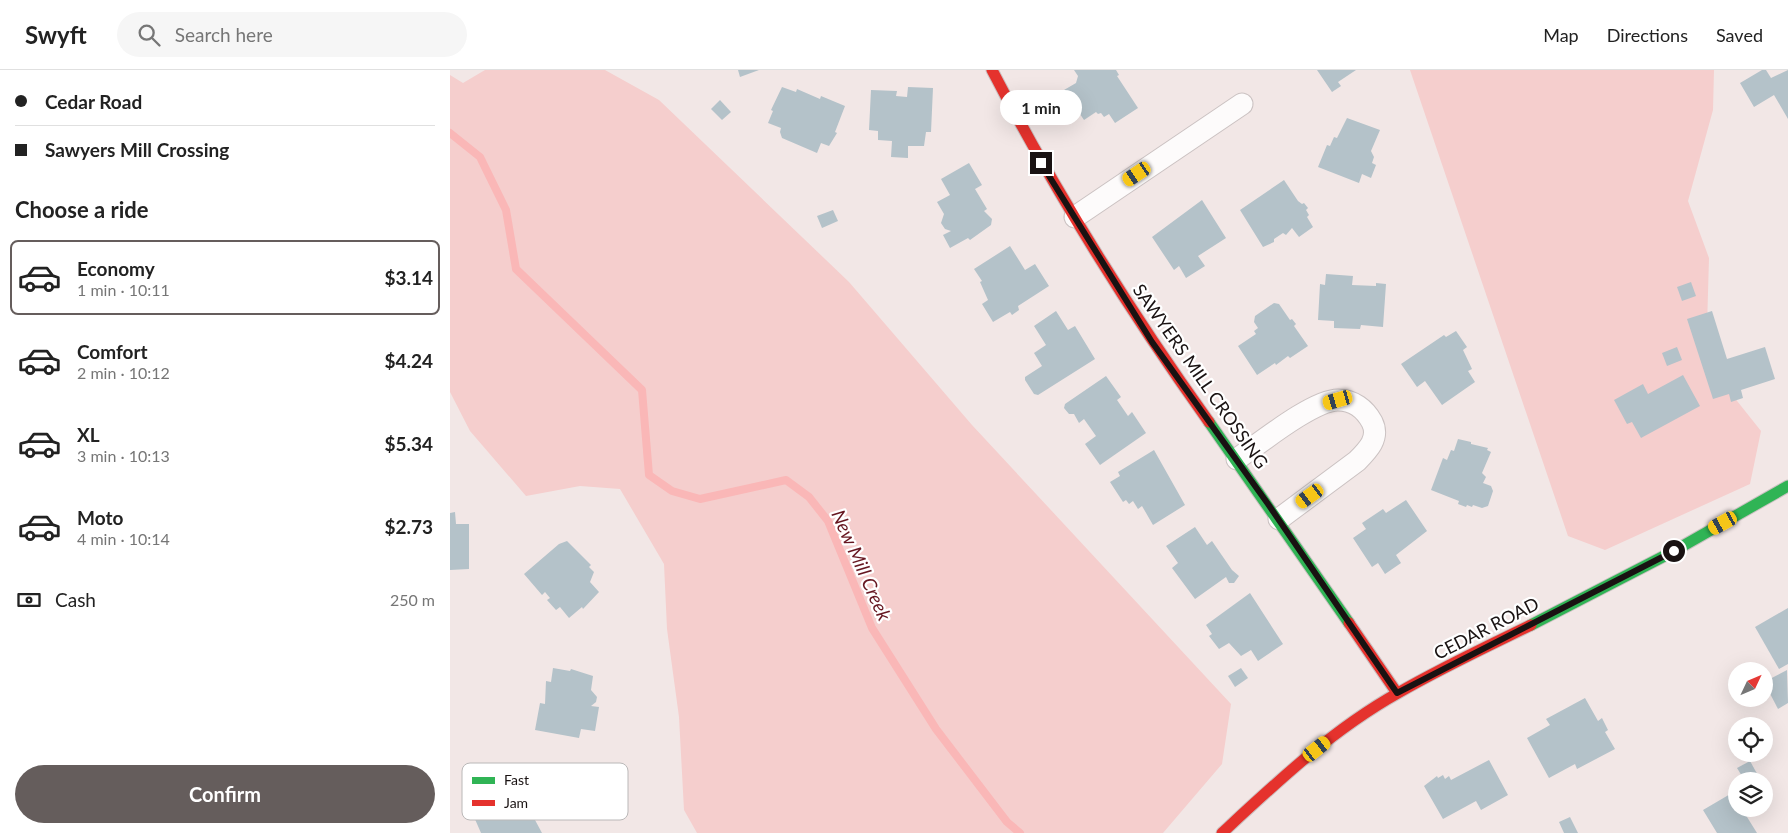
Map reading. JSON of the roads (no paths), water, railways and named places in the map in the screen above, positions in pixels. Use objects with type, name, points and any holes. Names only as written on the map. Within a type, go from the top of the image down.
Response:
[{"type":"street","name":"SAWYERS MILL CROSSING","points":[[992,70],[1033,149],[1152,342],[1279,519],[1397,693]]},
{"type":"street","points":[[1075,217],[1242,104]]},
{"type":"street","points":[[1237,459],[1316,406],[1338,400],[1351,402],[1367,414],[1373,424],[1375,435],[1367,450],[1357,461],[1279,519]]},
{"type":"street","name":"CEDAR ROAD","points":[[1222,833],[1288,772],[1346,727],[1397,693],[1674,551],[1788,486]]},
{"type":"waterway","name":"New Mill Creek","points":[[450,133],[480,157],[506,210],[516,269],[642,390],[649,475],[672,491],[700,499],[786,480],[809,497],[828,521],[872,628],[936,729],[1007,822],[1020,833]]}]
